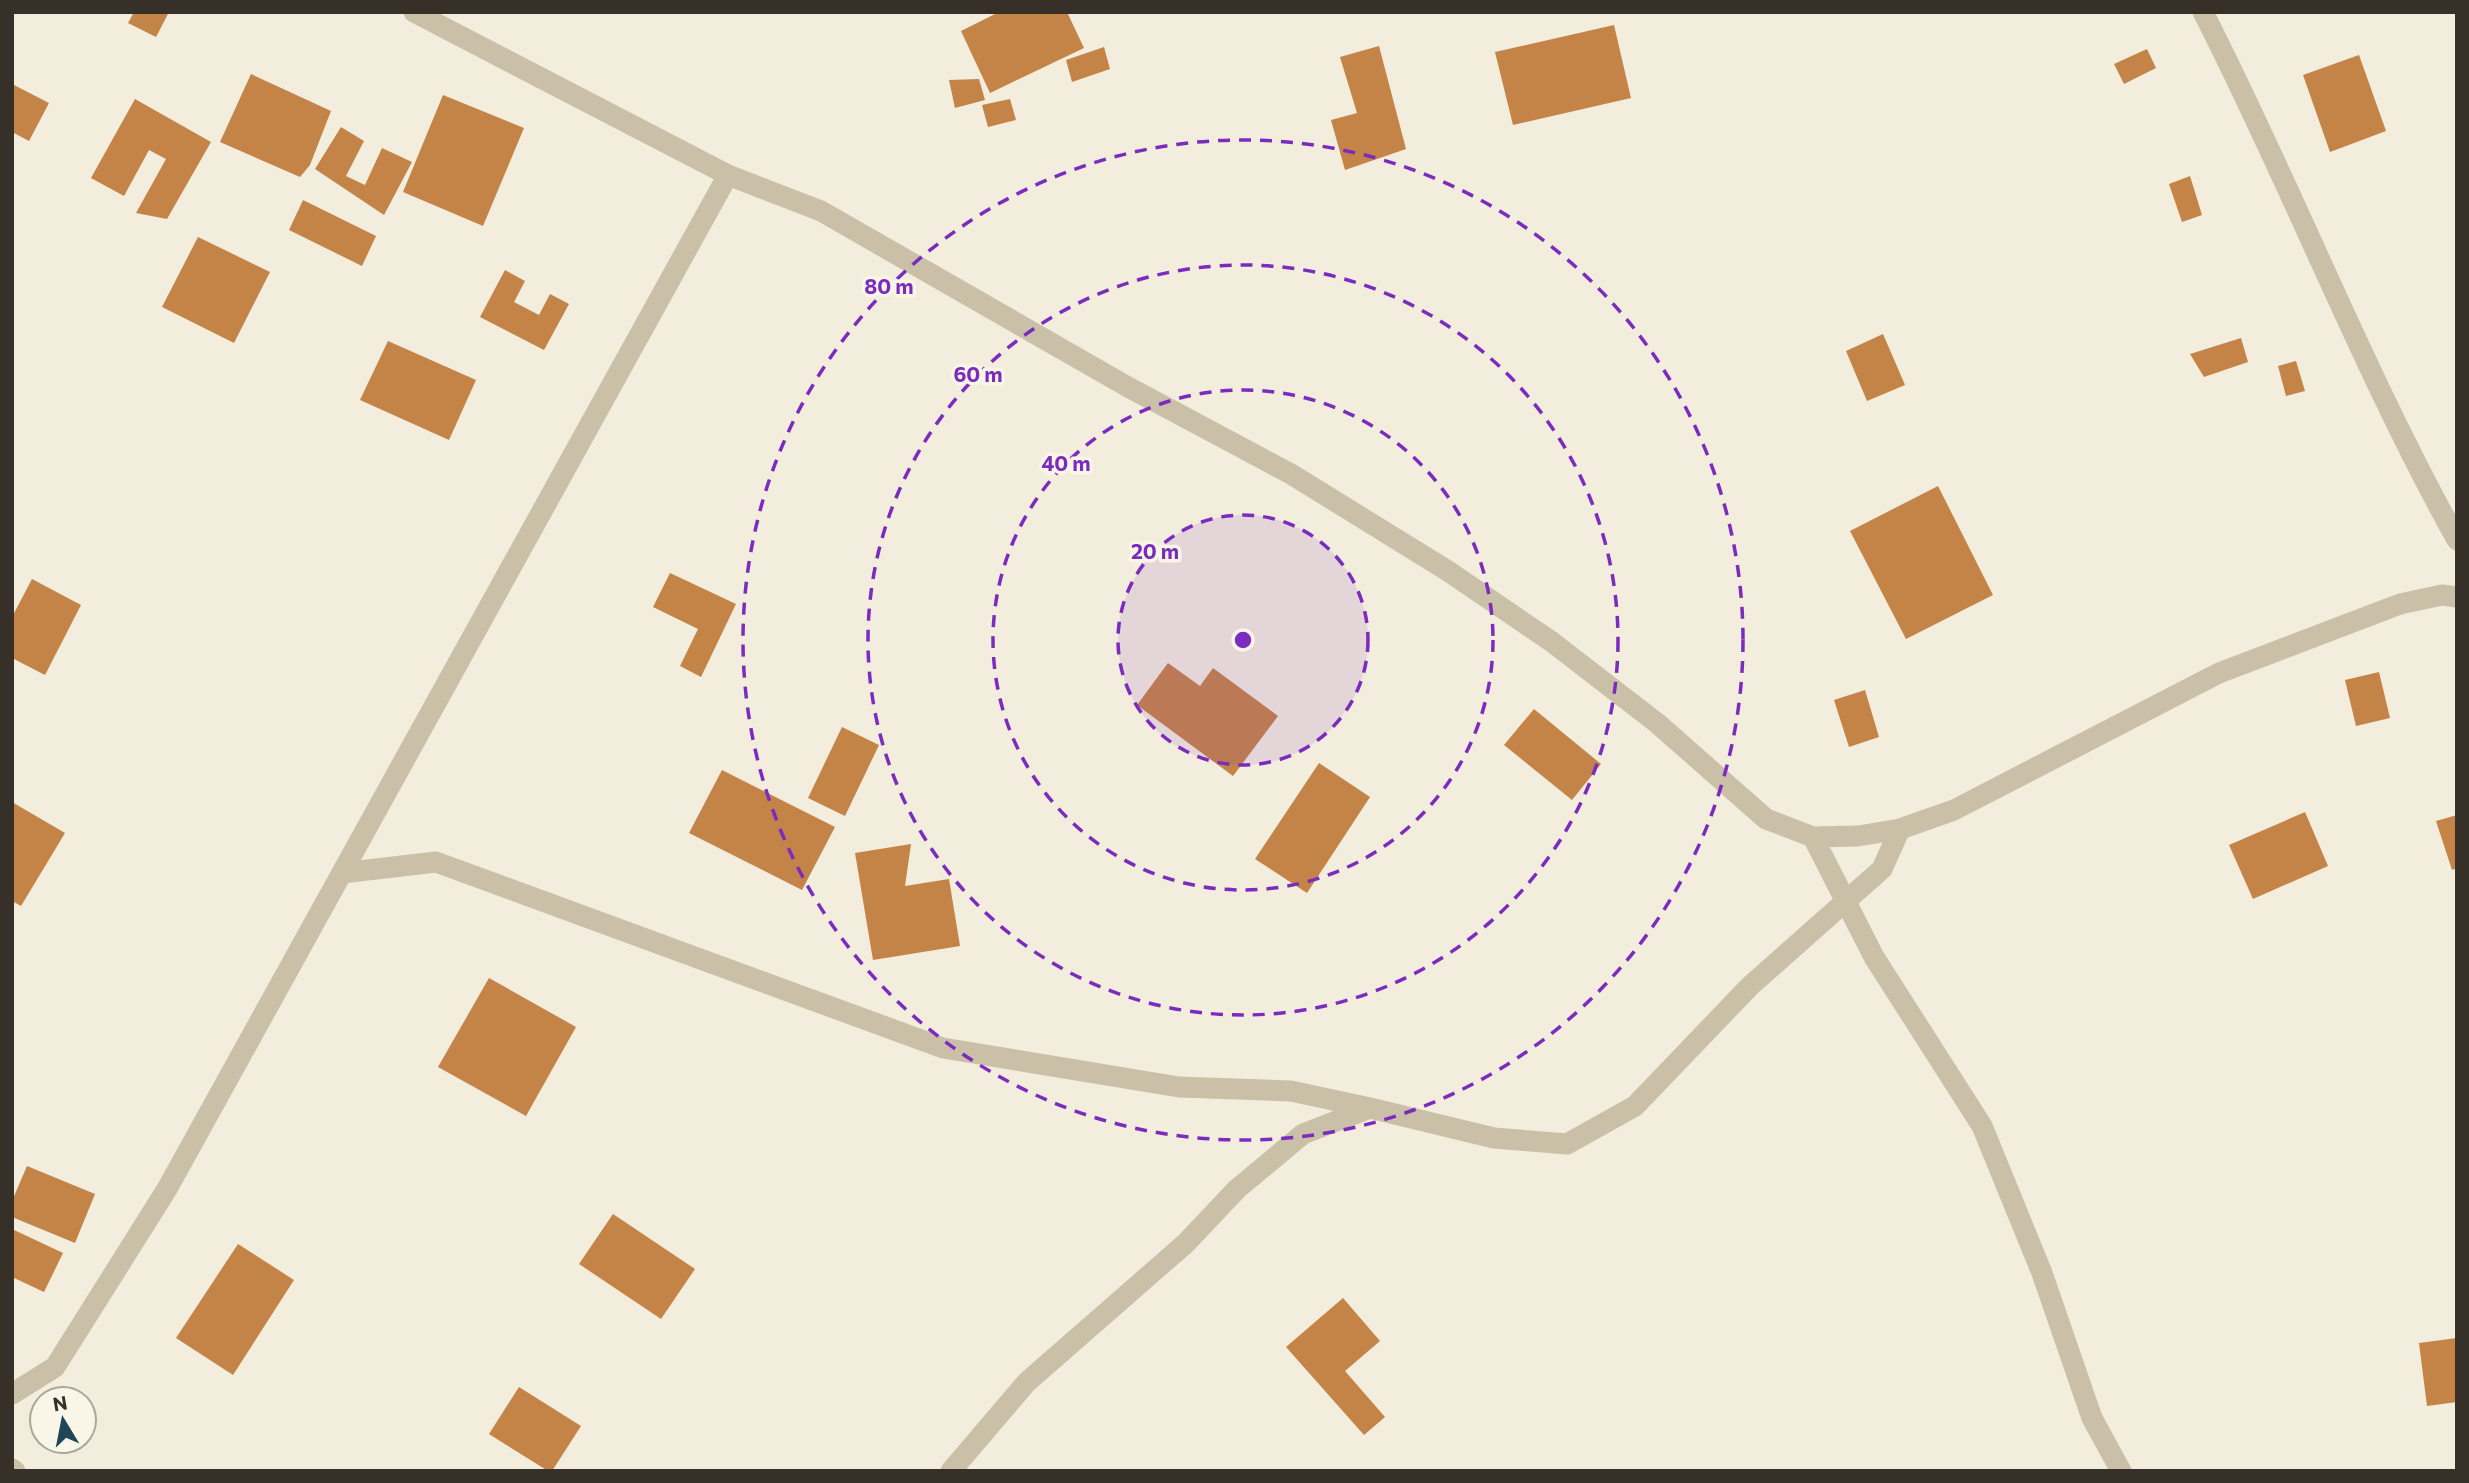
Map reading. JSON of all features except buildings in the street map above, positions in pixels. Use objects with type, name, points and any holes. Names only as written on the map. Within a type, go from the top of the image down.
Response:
[{"type":"street","points":[[414,12],[728,175],[821,211],[1128,387],[1314,488],[1448,571],[1552,642],[1657,723],[1766,819],[1813,837],[1858,836],[1900,829],[1954,810],[2219,673],[2400,604],[2442,595],[2457,597]]},
{"type":"street","points":[[2203,12],[2250,105],[2413,462],[2457,540]]},
{"type":"street","points":[[12,1394],[55,1367],[167,1189],[728,175]]},
{"type":"street","points":[[342,873],[436,862],[943,1048],[1179,1087],[1292,1091],[1494,1138],[1567,1144],[1635,1106],[1750,986],[1882,869],[1900,829]]},
{"type":"street","points":[[1813,837],[1874,957],[1982,1126],[2042,1273],[2092,1419],[2121,1471]]},
{"type":"street","points":[[951,1471],[1027,1382],[1186,1243],[1237,1189],[1303,1134],[1370,1108]]}]
